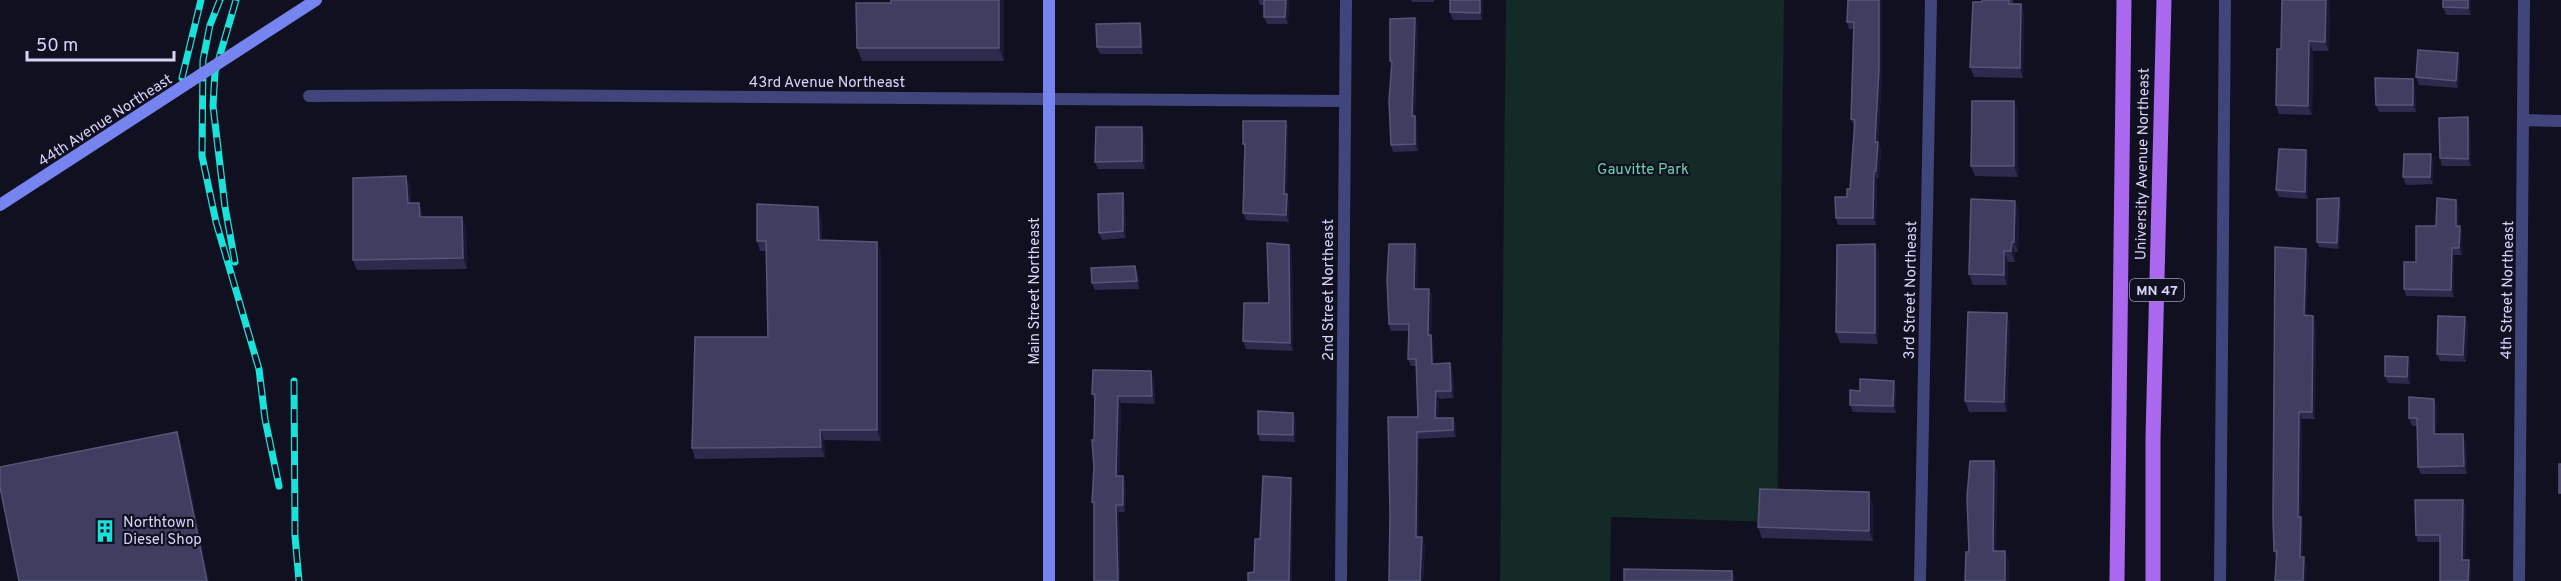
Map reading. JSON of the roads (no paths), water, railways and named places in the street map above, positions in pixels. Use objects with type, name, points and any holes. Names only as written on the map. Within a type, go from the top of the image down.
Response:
[{"type":"main road","name":"University Avenue Northeast","points":[[2118,581],[2124,0]]},
{"type":"main road","name":"University Avenue Northeast","points":[[2153,581],[2153,438],[2164,0]]},
{"type":"street","name":"44th Avenue Northeast","points":[[0,205],[316,0]]},
{"type":"street","name":"Main Street Northeast","points":[[1049,0],[1049,581]]},
{"type":"street","name":"2nd Street Northeast","points":[[1341,581],[1346,0]]},
{"type":"street","name":"3rd Street Northeast","points":[[1920,581],[1931,0]]},
{"type":"street","points":[[2220,581],[2225,0]]},
{"type":"street","name":"4th Street Northeast","points":[[2519,581],[2524,0]]},
{"type":"street","name":"43rd Avenue Northeast","points":[[309,96],[507,95],[1345,101]]},
{"type":"street","points":[[2523,120],[2561,121]]},
{"type":"railway","points":[[182,78],[201,0]]},
{"type":"railway","points":[[220,0],[210,25],[203,60],[202,156],[216,222],[259,369],[265,419],[279,486]]},
{"type":"railway","points":[[235,262],[225,207],[213,106],[215,72],[236,0]]},
{"type":"railway","points":[[294,381],[295,536],[299,581]]},
{"type":"place","name":"Northtown Diesel Shop","points":[[105,531]]},
{"type":"park label","name":"Gauvitte Park","points":[[1643,169]]}]
